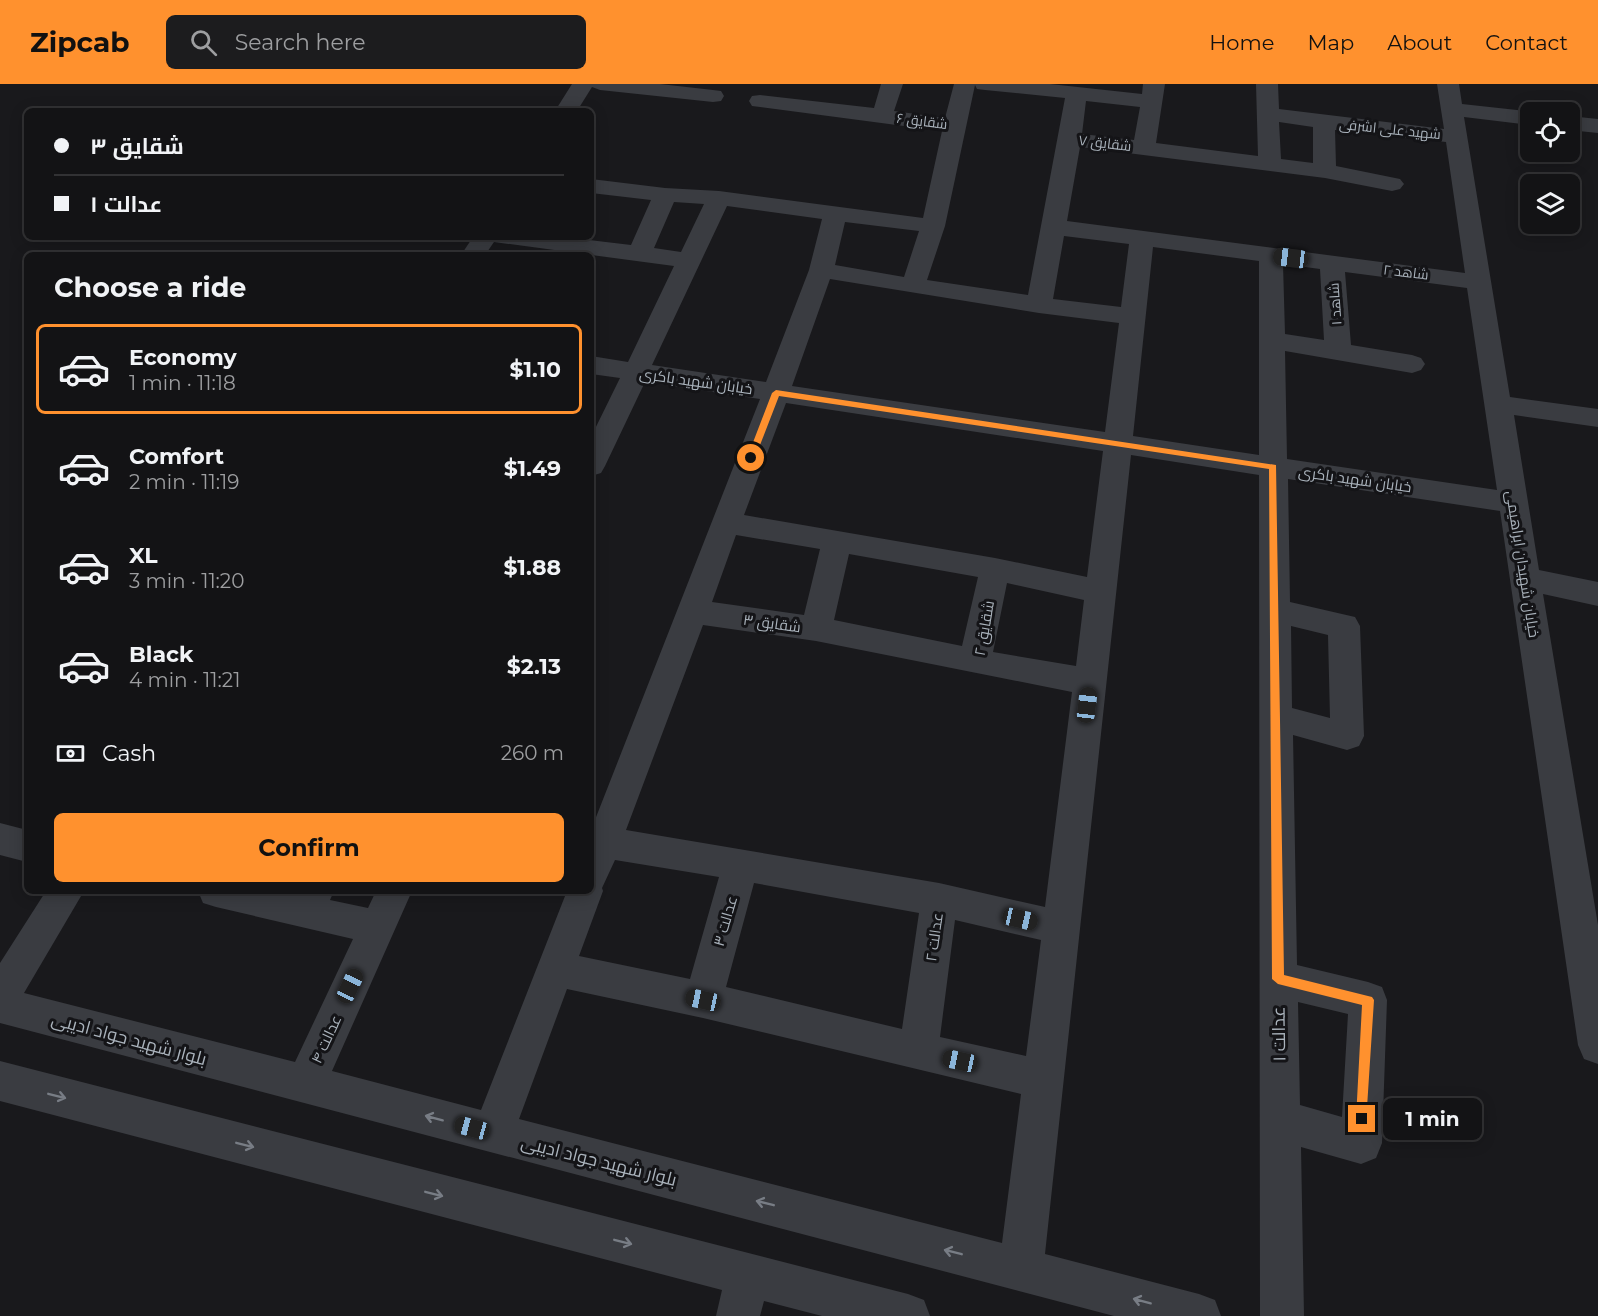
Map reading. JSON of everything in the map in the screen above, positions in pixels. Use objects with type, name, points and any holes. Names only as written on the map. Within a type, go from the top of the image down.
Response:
[{"type":"street","points":[[568,108],[583,84]]},
{"type":"street","points":[[600,84],[764,92],[882,116]]},
{"type":"street","name":"شقایق ۶","points":[[892,84],[882,116],[954,126],[966,84]]},
{"type":"street","points":[[985,84],[1076,93]]},
{"type":"street","points":[[1268,84],[1270,164]]},
{"type":"street","name":"شقایق ۷","points":[[1076,93],[1152,93],[1144,148],[1070,139],[1076,93]]},
{"type":"street","name":"شهید علی اشرفی","points":[[1268,114],[1324,122],[1452,110],[1520,117]]},
{"type":"street","name":"خیابان شهیدان ابراهیمی","points":[[1452,110],[1598,1045]]},
{"type":"street","points":[[1324,122],[1325,171]]},
{"type":"street","points":[[1580,124],[1598,126]]},
{"type":"street","points":[[913,286],[933,226],[954,126]]},
{"type":"street","points":[[1039,305],[1070,139]]},
{"type":"street","points":[[1144,148],[1325,171],[1392,184]]},
{"type":"street","points":[[594,186],[665,195],[719,198],[933,226]]},
{"type":"street","points":[[640,253],[665,195]]},
{"type":"street","points":[[594,460],[719,198]]},
{"type":"street","points":[[594,868],[776,393],[820,270],[835,214]]},
{"type":"street","name":"شاهد ۱","points":[[1054,228],[1332,263],[1338,351]]},
{"type":"street","points":[[1021,1270],[1142,239]]},
{"type":"street","points":[[527,240],[688,261]]},
{"type":"street","points":[[1271,255],[1273,467]]},
{"type":"street","name":"شاهد ۲","points":[[1332,263],[1479,282]]},
{"type":"street","points":[[820,270],[1039,305],[1132,316]]},
{"type":"street","points":[[1271,340],[1412,364]]},
{"type":"street","name":"خیابان شهید باکری","points":[[594,365],[1514,502]]},
{"type":"street","points":[[1498,404],[1598,418]]},
{"type":"street","name":"عدالت ۱","points":[[1273,467],[1282,1316]]},
{"type":"street","points":[[727,523],[995,569],[1100,592]]},
{"type":"street","name":"شقایق ۳","points":[[693,611],[816,629],[837,541]]},
{"type":"street","name":"شقایق ۲","points":[[995,569],[975,661],[1090,682]]},
{"type":"street","points":[[1526,579],[1598,594]]},
{"type":"street","points":[[1275,610],[1344,626],[1347,736],[1275,717]]},
{"type":"street","points":[[816,629],[975,661]]},
{"type":"street","points":[[0,839],[24,845]]},
{"type":"street","points":[[604,842],[939,900]]},
{"type":"street","name":"عدالت ۳","points":[[703,1000],[741,865]]},
{"type":"street","points":[[0,997],[64,894]]},
{"type":"street","points":[[242,894],[311,902],[377,927]]},
{"type":"street","name":"عدالت ۴","points":[[305,1085],[393,894]]},
{"type":"street","points":[[493,1133],[584,894]]},
{"type":"street","name":"عدالت ۲","points":[[918,1052],[939,900],[1061,928]]},
{"type":"street","points":[[556,969],[703,1000],[918,1052],[1043,1079]]},
{"type":"street","points":[[1278,979],[1368,1000],[1360,1143],[1280,1120]]},
{"type":"street","name":"بلوار شهید جواد ادیبی","points":[[0,1005],[1199,1316]]},
{"type":"street","points":[[0,1081],[908,1316]]},
{"type":"street","points":[[738,1316],[748,1275]]},
{"type":"route","points":[[751,458],[776,393],[1273,467],[1278,979],[1368,1000],[1362,1119]]}]
